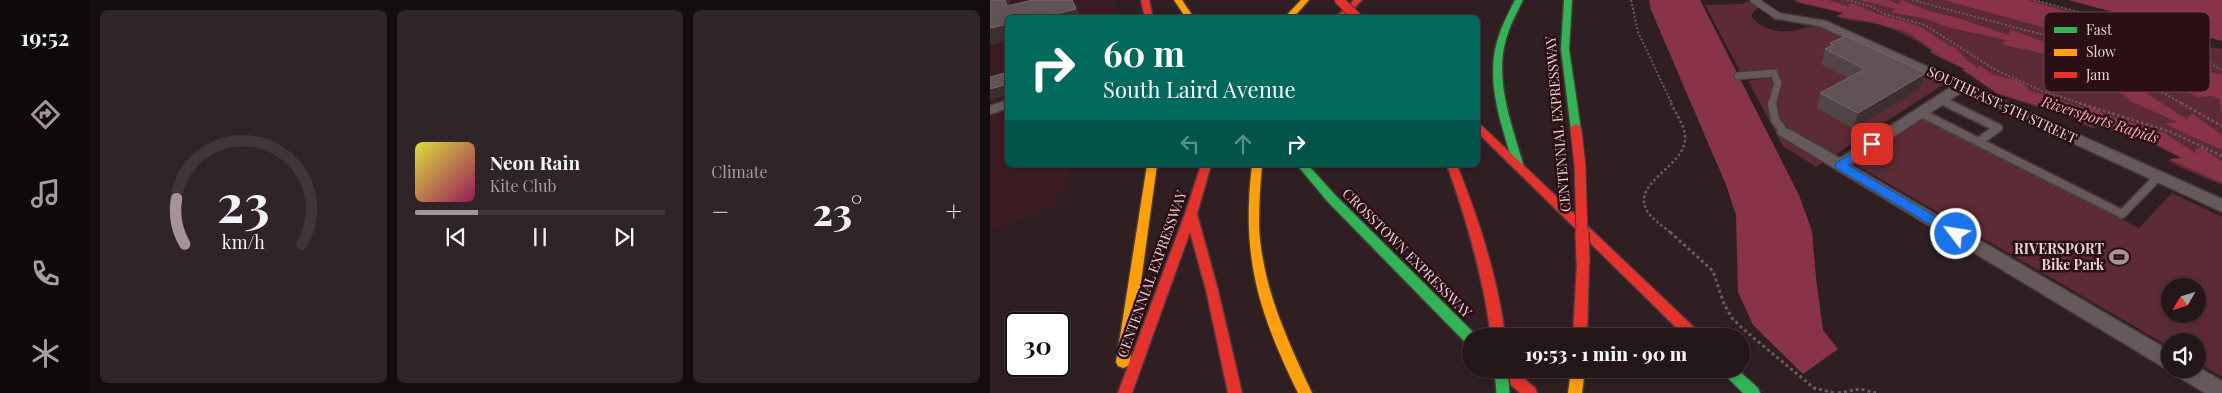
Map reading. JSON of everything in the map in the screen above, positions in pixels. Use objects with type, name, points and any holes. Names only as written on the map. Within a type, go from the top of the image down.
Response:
[{"type":"highway","points":[[1145,0],[1148,15]]},
{"type":"highway","points":[[1178,0],[1188,15]]},
{"type":"highway","points":[[1291,15],[1305,0]]},
{"type":"highway","points":[[1339,0],[1355,15]]},
{"type":"highway","points":[[1342,15],[1358,0]]},
{"type":"highway","points":[[1519,0],[1511,11],[1501,33],[1495,67],[1499,95],[1519,167]]},
{"type":"highway","name":"CENTENNIAL EXPRESSWAY","points":[[1568,0],[1565,17],[1564,48],[1580,166],[1583,262],[1580,328]]},
{"type":"highway","points":[[1480,130],[1686,328]]},
{"type":"highway","points":[[1118,393],[1152,167]]},
{"type":"highway","name":"CENTENNIAL EXPRESSWAY","points":[[1124,393],[1191,214],[1205,167]]},
{"type":"highway","points":[[1257,167],[1252,214],[1253,246],[1269,315],[1285,354],[1305,393]]},
{"type":"highway","name":"CROSSTOWN EXPRESSWAY","points":[[1304,167],[1332,199],[1462,330]]},
{"type":"highway","points":[[1453,167],[1485,260],[1495,306],[1497,328]]},
{"type":"highway","points":[[1191,214],[1212,290],[1224,354],[1236,393]]},
{"type":"highway","points":[[1502,378],[1503,393]]},
{"type":"highway","points":[[1508,378],[1520,393]]},
{"type":"highway","points":[[1512,378],[1530,393]]},
{"type":"highway","points":[[1575,393],[1577,378]]},
{"type":"highway","points":[[1737,378],[1753,393]]},
{"type":"street","name":"SOUTHEAST 5TH STREET","points":[[1778,16],[1822,23],[2222,206]]},
{"type":"street","points":[[1840,165],[1961,87]]},
{"type":"street","points":[[1784,132],[2161,356]]},
{"type":"street","points":[[2198,378],[2222,392]]},
{"type":"lane","points":[[1754,0],[1778,16]]},
{"type":"lane","points":[[1738,76],[1774,73],[1778,83],[1771,100],[1773,117],[1784,132]]},
{"type":"lane","points":[[1941,100],[1998,128],[1978,142]]},
{"type":"lane","points":[[990,110],[1005,105]]},
{"type":"lane","points":[[1921,113],[2122,214],[2158,177]]},
{"type":"path","points":[[1631,0],[1638,32],[1685,133],[1687,142],[1684,152],[1678,159],[1647,187],[1643,201],[1646,210],[1713,271],[1724,304],[1732,318],[1802,379],[1814,388],[1837,393],[1860,389],[1876,393]]},
{"type":"path","points":[[1847,0],[1873,7],[1884,14],[1925,25],[1994,70],[2044,92]]},
{"type":"path","points":[[1912,0],[2044,35]]},
{"type":"path","points":[[2034,0],[2079,12]]},
{"type":"path","points":[[2210,63],[2222,70]]},
{"type":"path","points":[[2045,92],[2171,132],[2222,156]]},
{"type":"path","points":[[2161,92],[2222,126]]},
{"type":"shaded area","points":[[990,0],[1116,0],[1116,15],[1005,15],[1005,167],[1071,167],[1054,207],[990,230]]},
{"type":"shaded area","points":[[1793,0],[2034,0],[2077,12],[2044,12],[2044,92],[2210,92],[2210,47],[2222,49],[2222,185],[2179,167],[2168,160],[2182,159],[2155,145],[2099,127],[2092,128],[2076,122],[2081,121],[1997,94],[1962,70],[1966,70],[1934,55],[1925,46],[1896,31],[1880,25],[1837,17],[1842,13]]},
{"type":"shaded area","points":[[1748,1],[1759,6],[1751,15],[1754,20],[1768,29],[1786,31],[1818,26],[1823,27],[1944,84],[1816,167],[1783,146],[1748,81],[1766,78],[1761,71],[1740,71],[1705,5],[1742,4]]},
{"type":"shaded area","name":"RIVERSPORT Bike Park","points":[[1923,119],[2139,228],[2172,193],[2222,217],[2222,377],[2206,368],[2206,333],[2161,333],[2161,342],[1855,164]]},
{"type":"water","points":[[1649,0],[1700,0],[1799,195],[1812,231],[1823,330],[1838,349],[1803,374],[1753,325],[1738,292],[1736,215],[1726,185],[1651,10]]},
{"type":"water","name":"Riversports Rapids","points":[[1796,0],[1828,0],[1850,7],[1848,5],[1851,3],[1878,14],[1919,26],[1956,48],[1968,61],[1978,68],[1979,65],[1995,75],[2019,82],[2029,90],[2086,109],[2084,105],[2099,110],[2103,114],[2165,133],[2196,154],[2195,150],[2201,147],[2222,162],[2222,183],[2169,159],[2182,158],[2156,144],[2099,126],[2092,126],[2077,121],[2082,120],[1997,93],[1962,69],[1967,70],[1930,51],[1933,50],[1907,32],[1872,22],[1837,16],[1844,13]]},
{"type":"water","name":"Riversports Rapids","points":[[1860,0],[1889,0],[1900,5],[1899,2],[1902,0],[1929,11],[1958,18],[2011,36],[2009,33],[2011,30],[2044,42],[2044,53],[2002,44],[2007,40],[1951,28],[1923,18],[1890,12],[1896,9]]},
{"type":"water","points":[[1944,0],[2027,0],[2068,12],[2044,12],[2044,28]]},
{"type":"water","points":[[2068,0],[2222,0],[2222,41],[2210,38],[2210,12],[2113,12]]},
{"type":"water","points":[[2210,66],[2212,73],[2222,74],[2222,115],[2219,99],[2213,96],[2197,97],[2187,92],[2210,92]]},
{"type":"water","name":"Riversports Rapids","points":[[2118,92],[2145,92],[2188,120],[2187,117],[2193,114],[2222,135],[2222,150],[2165,124],[2177,122],[2128,100],[2130,99]]},
{"type":"building","points":[[990,0],[1005,0],[1007,6],[1033,0],[1072,0],[1076,9],[1052,15],[1005,15],[1005,25],[990,28]]},
{"type":"building","points":[[1846,36],[1926,73],[1858,113],[1820,93],[1865,69],[1825,49],[1833,45],[1830,43]]},
{"type":"building","points":[[1005,73],[1005,85],[990,89],[990,77]]},
{"type":"traffic: fast","points":[[1519,0],[1507,23],[1500,44],[1498,63],[1498,83],[1501,102],[1519,167]]},
{"type":"traffic: fast","points":[[1568,0],[1565,49],[1576,130]]},
{"type":"traffic: fast","points":[[1304,167],[1332,199],[1462,330]]},
{"type":"traffic: fast","points":[[1502,378],[1503,393]]},
{"type":"traffic: fast","points":[[1737,378],[1753,393]]},
{"type":"traffic: slow","points":[[1178,0],[1188,15]]},
{"type":"traffic: slow","points":[[1291,15],[1305,0]]},
{"type":"traffic: slow","points":[[1123,362],[1152,167]]},
{"type":"traffic: slow","points":[[1257,167],[1254,197],[1256,256],[1269,310],[1291,365],[1305,393]]},
{"type":"traffic: slow","points":[[1575,393],[1577,378]]},
{"type":"traffic: jam","points":[[1145,0],[1148,15]]},
{"type":"traffic: jam","points":[[1339,0],[1355,15]]},
{"type":"traffic: jam","points":[[1342,15],[1358,0]]},
{"type":"traffic: jam","points":[[1480,130],[1686,328]]},
{"type":"traffic: jam","points":[[1576,130],[1580,166],[1583,262]]},
{"type":"traffic: jam","points":[[1125,393],[1191,214],[1205,167]]},
{"type":"traffic: jam","points":[[1453,167],[1480,249],[1491,292],[1497,328]]},
{"type":"traffic: jam","points":[[1191,214],[1212,290],[1235,393]]},
{"type":"traffic: jam","points":[[1580,328],[1583,262]]},
{"type":"traffic: jam","points":[[1513,378],[1530,393]]},
{"type":"place","name":"RIVERSPORT Bike Park","points":[[2119,257]]},
{"type":"route","points":[[1872,144],[1840,165],[1956,234]]}]
